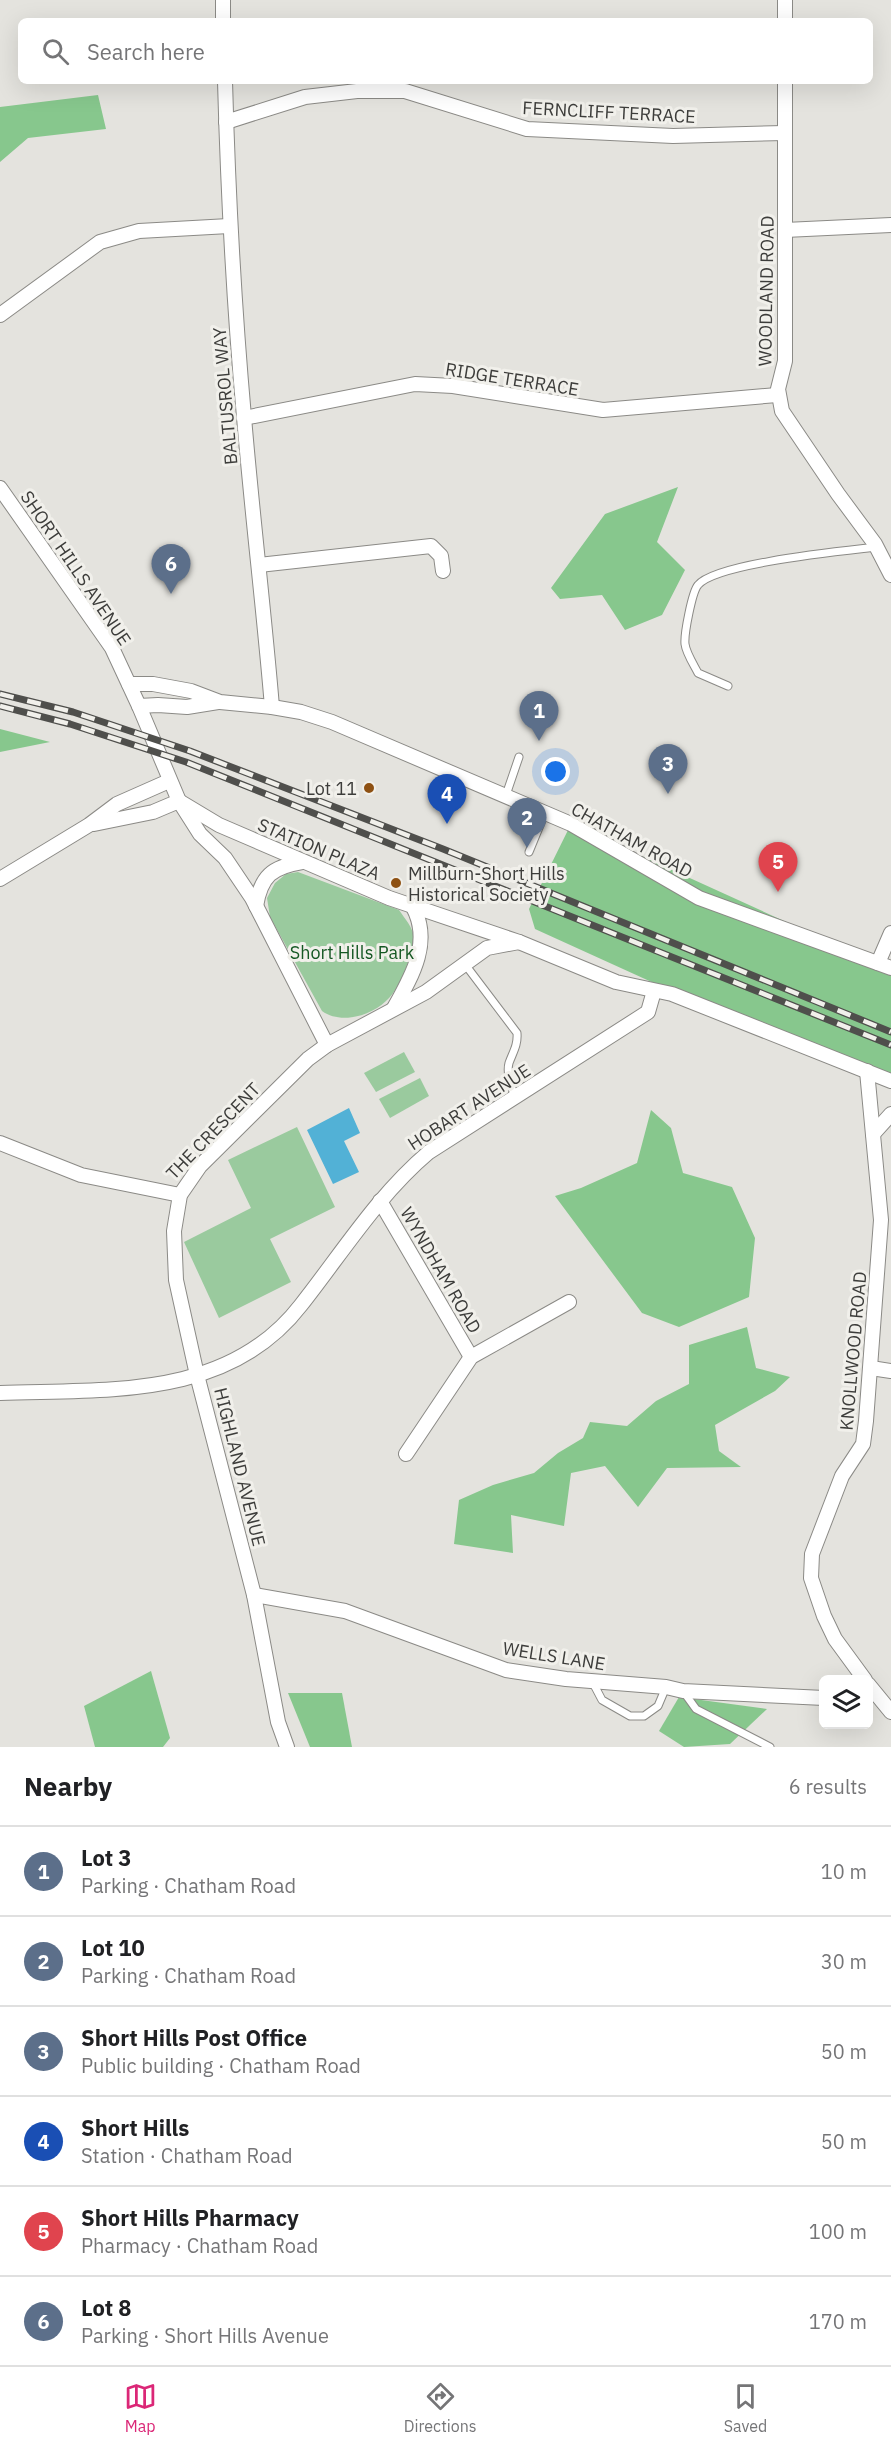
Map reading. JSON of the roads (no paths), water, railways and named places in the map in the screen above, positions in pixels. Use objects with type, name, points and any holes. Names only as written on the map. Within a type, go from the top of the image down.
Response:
[{"type":"street","points":[[223,0],[223,18]]},
{"type":"street","points":[[785,0],[785,18]]},
{"type":"street","name":"BALTUSROL WAY","points":[[225,84],[229,226],[244,418],[272,707]]},
{"type":"street","name":"WOODLAND ROAD","points":[[777,395],[785,361],[785,84]]},
{"type":"street","name":"FERNCLIFF TERRACE","points":[[226,122],[305,97],[357,91],[405,91],[527,129],[673,136],[784,133]]},
{"type":"street","points":[[785,230],[891,225]]},
{"type":"street","points":[[0,315],[100,242],[139,231],[229,226]]},
{"type":"street","name":"RIDGE TERRACE","points":[[244,418],[415,384],[453,386],[603,410],[777,395]]},
{"type":"street","points":[[777,395],[789,423],[877,547],[891,575]]},
{"type":"street","name":"SHORT HILLS AVENUE","points":[[0,488],[112,648],[179,801],[200,834],[225,858],[256,906],[327,1045]]},
{"type":"street","points":[[259,565],[430,546],[441,556],[443,571]]},
{"type":"street","name":"CHATHAM ROAD","points":[[129,684],[153,684],[191,691],[220,702]]},
{"type":"street","name":"CHATHAM ROAD","points":[[139,706],[187,707],[220,702],[301,712],[332,722],[571,824],[699,898],[884,966]]},
{"type":"street","points":[[0,879],[89,825],[117,804],[169,782]]},
{"type":"street","points":[[89,825],[153,812],[179,801]]},
{"type":"street","name":"STATION PLAZA","points":[[179,801],[219,825],[413,907],[519,942],[616,982],[654,991]]},
{"type":"street","points":[[256,906],[267,875],[283,865],[302,862]]},
{"type":"street","name":"THE CRESCENT","points":[[394,1008],[406,987],[421,948],[421,921],[413,907]]},
{"type":"street","points":[[884,966],[891,933]]},
{"type":"street","name":"THE CRESCENT","points":[[0,1143],[81,1175],[180,1195],[200,1166],[308,1059],[327,1045],[378,1020],[394,1008],[426,992],[487,948],[519,942]]},
{"type":"street","points":[[654,991],[672,994],[891,1081]]},
{"type":"street","name":"HOBART AVENUE","points":[[0,1393],[157,1386],[231,1364],[272,1337],[299,1308],[380,1201],[407,1171],[429,1152],[648,1012],[654,991]]},
{"type":"street","name":"KNOLLWOOD ROAD","points":[[861,1675],[836,1639],[824,1616],[811,1578],[812,1554],[833,1497],[842,1476],[863,1444],[882,1220],[867,1071]]},
{"type":"street","points":[[873,1134],[891,1114]]},
{"type":"street","name":"HIGHLAND AVENUE","points":[[180,1195],[174,1231],[176,1280],[197,1375],[254,1595],[278,1722],[287,1747]]},
{"type":"street","name":"WYNDHAM ROAD","points":[[380,1201],[471,1357]]},
{"type":"street","name":"WYNDHAM ROAD","points":[[406,1454],[471,1357],[569,1302]]},
{"type":"street","points":[[871,1368],[891,1371]]},
{"type":"street","name":"WELLS LANE","points":[[254,1595],[345,1611],[506,1670],[592,1682],[666,1687],[683,1691],[819,1698]]},
{"type":"street","points":[[874,1700],[891,1712]]},
{"type":"lane","points":[[729,686],[698,673],[685,644],[692,602],[698,585],[716,573],[724,571],[803,555],[877,547]]},
{"type":"lane","points":[[506,795],[519,757]]},
{"type":"lane","points":[[529,852],[545,813]]},
{"type":"lane","points":[[464,963],[517,1033],[518,1040],[508,1065],[515,1098]]},
{"type":"lane","points":[[592,1682],[602,1700],[630,1716],[644,1716],[658,1706],[666,1687]]},
{"type":"lane","points":[[683,1691],[696,1709],[770,1747]]},
{"type":"water","points":[[349,1108],[360,1133],[344,1141],[359,1172],[333,1184],[307,1130]]},
{"type":"railway","points":[[0,694],[73,712],[190,751],[443,849],[891,1032]]},
{"type":"railway","points":[[0,706],[70,724],[186,762],[891,1045]]},
{"type":"place","name":"Lot 8","points":[[171,594]]},
{"type":"place","name":"Lot 3","points":[[539,741]]},
{"type":"place","name":"Lot 11","points":[[369,788]]},
{"type":"place","name":"Short Hills Post Office","points":[[668,794]]},
{"type":"place","name":"Short Hills","points":[[447,824]]},
{"type":"place","name":"Lot 10","points":[[527,848]]},
{"type":"place","name":"Millburn-Short Hills Historical Society","points":[[396,883]]},
{"type":"place","name":"Short Hills Pharmacy","points":[[778,892]]},
{"type":"park label","name":"Short Hills Park","points":[[352,952]]}]
